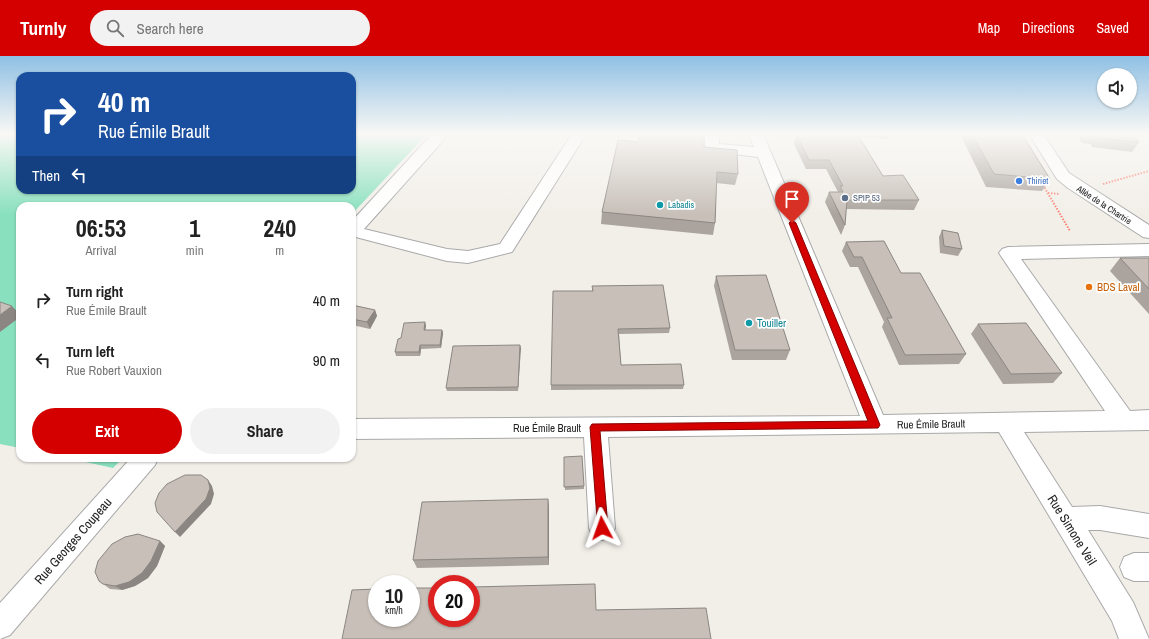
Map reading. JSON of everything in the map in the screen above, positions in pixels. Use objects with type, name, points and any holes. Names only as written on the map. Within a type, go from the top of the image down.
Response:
[{"type":"street","points":[[356,227],[416,161]]},
{"type":"street","points":[[356,232],[447,255],[468,257],[506,248],[562,161]]},
{"type":"street","points":[[767,161],[875,425]]},
{"type":"street","name":"Allée de la Chartrie","points":[[1054,161],[1064,176],[1074,185],[1149,233]]},
{"type":"street","points":[[477,241],[506,248]]},
{"type":"street","points":[[1124,420],[1008,253],[1149,250]]},
{"type":"street","name":"Rue Émile Brault","points":[[356,429],[875,425],[1149,420]]},
{"type":"street","name":"Rue Simone Veil","points":[[1006,423],[1123,612],[1134,639]]},
{"type":"street","points":[[595,427],[602,528]]},
{"type":"street","name":"Rue Georges Coupeau","points":[[0,625],[143,462]]},
{"type":"street","points":[[1066,519],[1100,518],[1149,526]]},
{"type":"path","points":[[1040,180],[1070,231]]},
{"type":"green space","points":[[0,161],[16,161],[16,194],[356,194],[356,161],[401,161],[356,210],[356,202],[16,202],[16,447],[0,444]]},
{"type":"green space","points":[[85,462],[119,462],[113,468]]},
{"type":"building","name":"Labadis","points":[[613,161],[737,161],[738,174],[717,172],[715,223],[602,212]]},
{"type":"building","points":[[830,161],[874,161],[883,176],[903,175],[919,200],[847,200],[845,225],[829,192],[843,192],[840,186],[843,186]]},
{"type":"building","points":[[987,161],[1039,161],[1050,179],[994,174]]},
{"type":"building","points":[[942,230],[958,233],[962,249],[944,246]]},
{"type":"building","points":[[884,241],[901,273],[920,273],[966,354],[905,355],[887,318],[892,318],[862,257],[854,257],[846,242]]},
{"type":"building","points":[[1120,258],[1149,258],[1149,289]]},
{"type":"building","name":"Touiller","points":[[766,275],[790,350],[735,350],[716,276]]},
{"type":"building","points":[[663,285],[670,328],[618,329],[621,365],[681,364],[684,385],[551,385],[553,291],[593,291],[592,286]]},
{"type":"building","points":[[0,302],[12,306],[0,315]]},
{"type":"building","points":[[356,306],[375,310],[367,322],[356,320]]},
{"type":"building","points":[[425,322],[424,330],[442,330],[440,345],[420,345],[419,352],[395,352],[398,339],[401,338],[404,323]]},
{"type":"building","points":[[1026,323],[1062,373],[1011,374],[978,324]]},
{"type":"building","points":[[520,345],[518,387],[446,388],[453,346]]},
{"type":"building","points":[[582,456],[584,486],[564,487],[564,457]]},
{"type":"building","points":[[185,475],[201,475],[208,480],[210,488],[206,499],[175,532],[157,512],[155,503],[159,493],[167,484]]},
{"type":"building","points":[[548,499],[548,557],[413,560],[422,502]]},
{"type":"building","points":[[138,534],[160,541],[151,561],[142,573],[129,582],[115,586],[103,584],[99,581],[95,572],[98,561],[112,544],[125,537]]},
{"type":"building","points":[[595,584],[596,610],[706,608],[711,639],[342,639],[352,590],[368,589],[368,627],[420,627],[420,588],[428,588],[428,627],[480,627],[480,587]]},
{"type":"place","name":"Thiriet","points":[[1019,181]]},
{"type":"place","name":"SPIP 53","points":[[845,198]]},
{"type":"place","name":"Labadis","points":[[660,205]]},
{"type":"place","name":"BDS Laval","points":[[1089,287]]},
{"type":"place","name":"Touiller","points":[[749,323]]},
{"type":"route","points":[[602,528],[595,427],[875,425],[792,223]]}]
